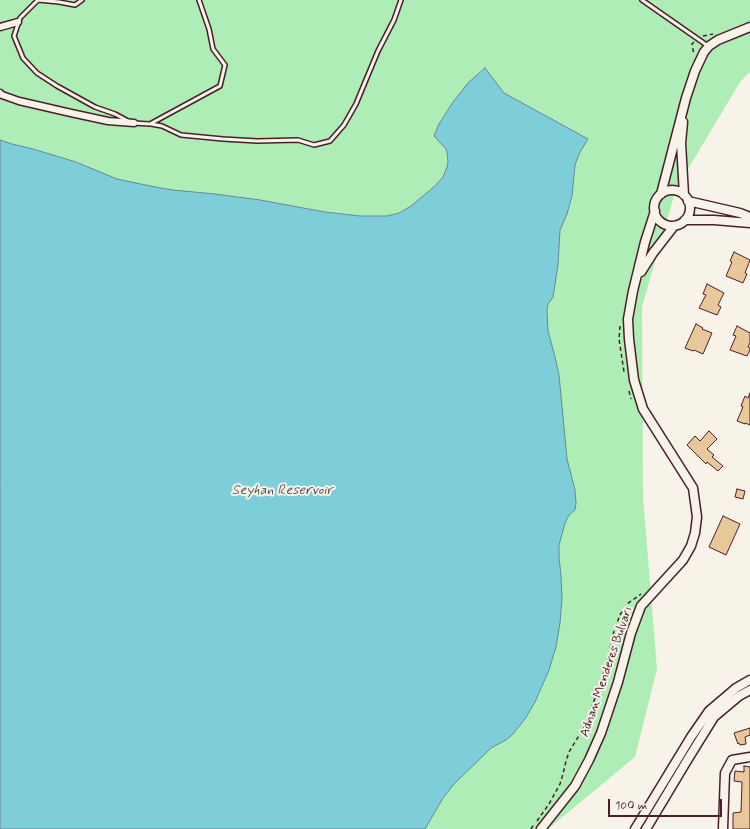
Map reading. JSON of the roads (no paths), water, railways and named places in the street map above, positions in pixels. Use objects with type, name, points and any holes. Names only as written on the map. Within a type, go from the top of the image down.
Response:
[{"type":"street","points":[[0,27],[18,22]]},
{"type":"street","points":[[661,194],[686,98],[695,71],[704,52],[709,46],[718,40],[750,27]]},
{"type":"street","points":[[0,93],[19,100],[71,113],[108,121],[134,123]]},
{"type":"street","points":[[686,98],[681,143],[686,198]]},
{"type":"street","points":[[673,190],[679,192],[686,198],[690,205],[690,210],[688,216],[680,224],[674,226],[668,225],[657,218],[655,205],[661,194],[666,191],[673,190]]},
{"type":"street","points":[[686,198],[750,217]]},
{"type":"street","name":"Adnan Menderes Bulvarı","points":[[541,829],[575,786],[589,760],[601,733],[618,682],[631,633],[641,606],[683,560],[691,546],[695,532],[697,517],[693,488],[643,409],[634,380],[628,319],[645,242],[655,211]]},
{"type":"street","points":[[685,220],[714,220],[750,223]]},
{"type":"street","points":[[637,277],[653,252],[674,226]]},
{"type":"street","points":[[635,829],[708,711],[736,688],[750,680]]},
{"type":"street","points":[[646,829],[688,758],[714,718],[739,696],[750,690]]},
{"type":"street","points":[[723,829],[725,773],[732,760],[750,757]]},
{"type":"lane","points":[[82,0],[75,5],[38,0],[20,18],[18,22],[14,36],[23,58],[37,73],[57,86],[95,107],[134,123],[162,126],[181,135],[258,141],[298,140],[314,145],[330,141],[344,125],[356,104],[378,51],[394,20],[401,0]]},
{"type":"lane","points":[[150,124],[220,86],[225,65],[213,49],[209,30],[199,0]]},
{"type":"lane","points":[[642,0],[709,46]]},
{"type":"water","name":"Seyhan Reservoir","points":[[485,68],[504,93],[588,139],[580,152],[575,165],[572,196],[567,214],[560,230],[558,265],[553,297],[548,304],[547,311],[548,331],[559,375],[567,459],[575,490],[576,503],[575,510],[569,515],[565,523],[559,545],[562,599],[556,647],[549,670],[535,702],[525,719],[512,735],[491,748],[454,784],[443,798],[425,829],[0,829],[0,140],[76,162],[117,179],[155,187],[260,200],[325,212],[360,216],[387,216],[399,213],[411,206],[435,186],[443,177],[448,162],[447,153],[446,149],[434,136],[439,124],[453,102],[468,83]]}]
